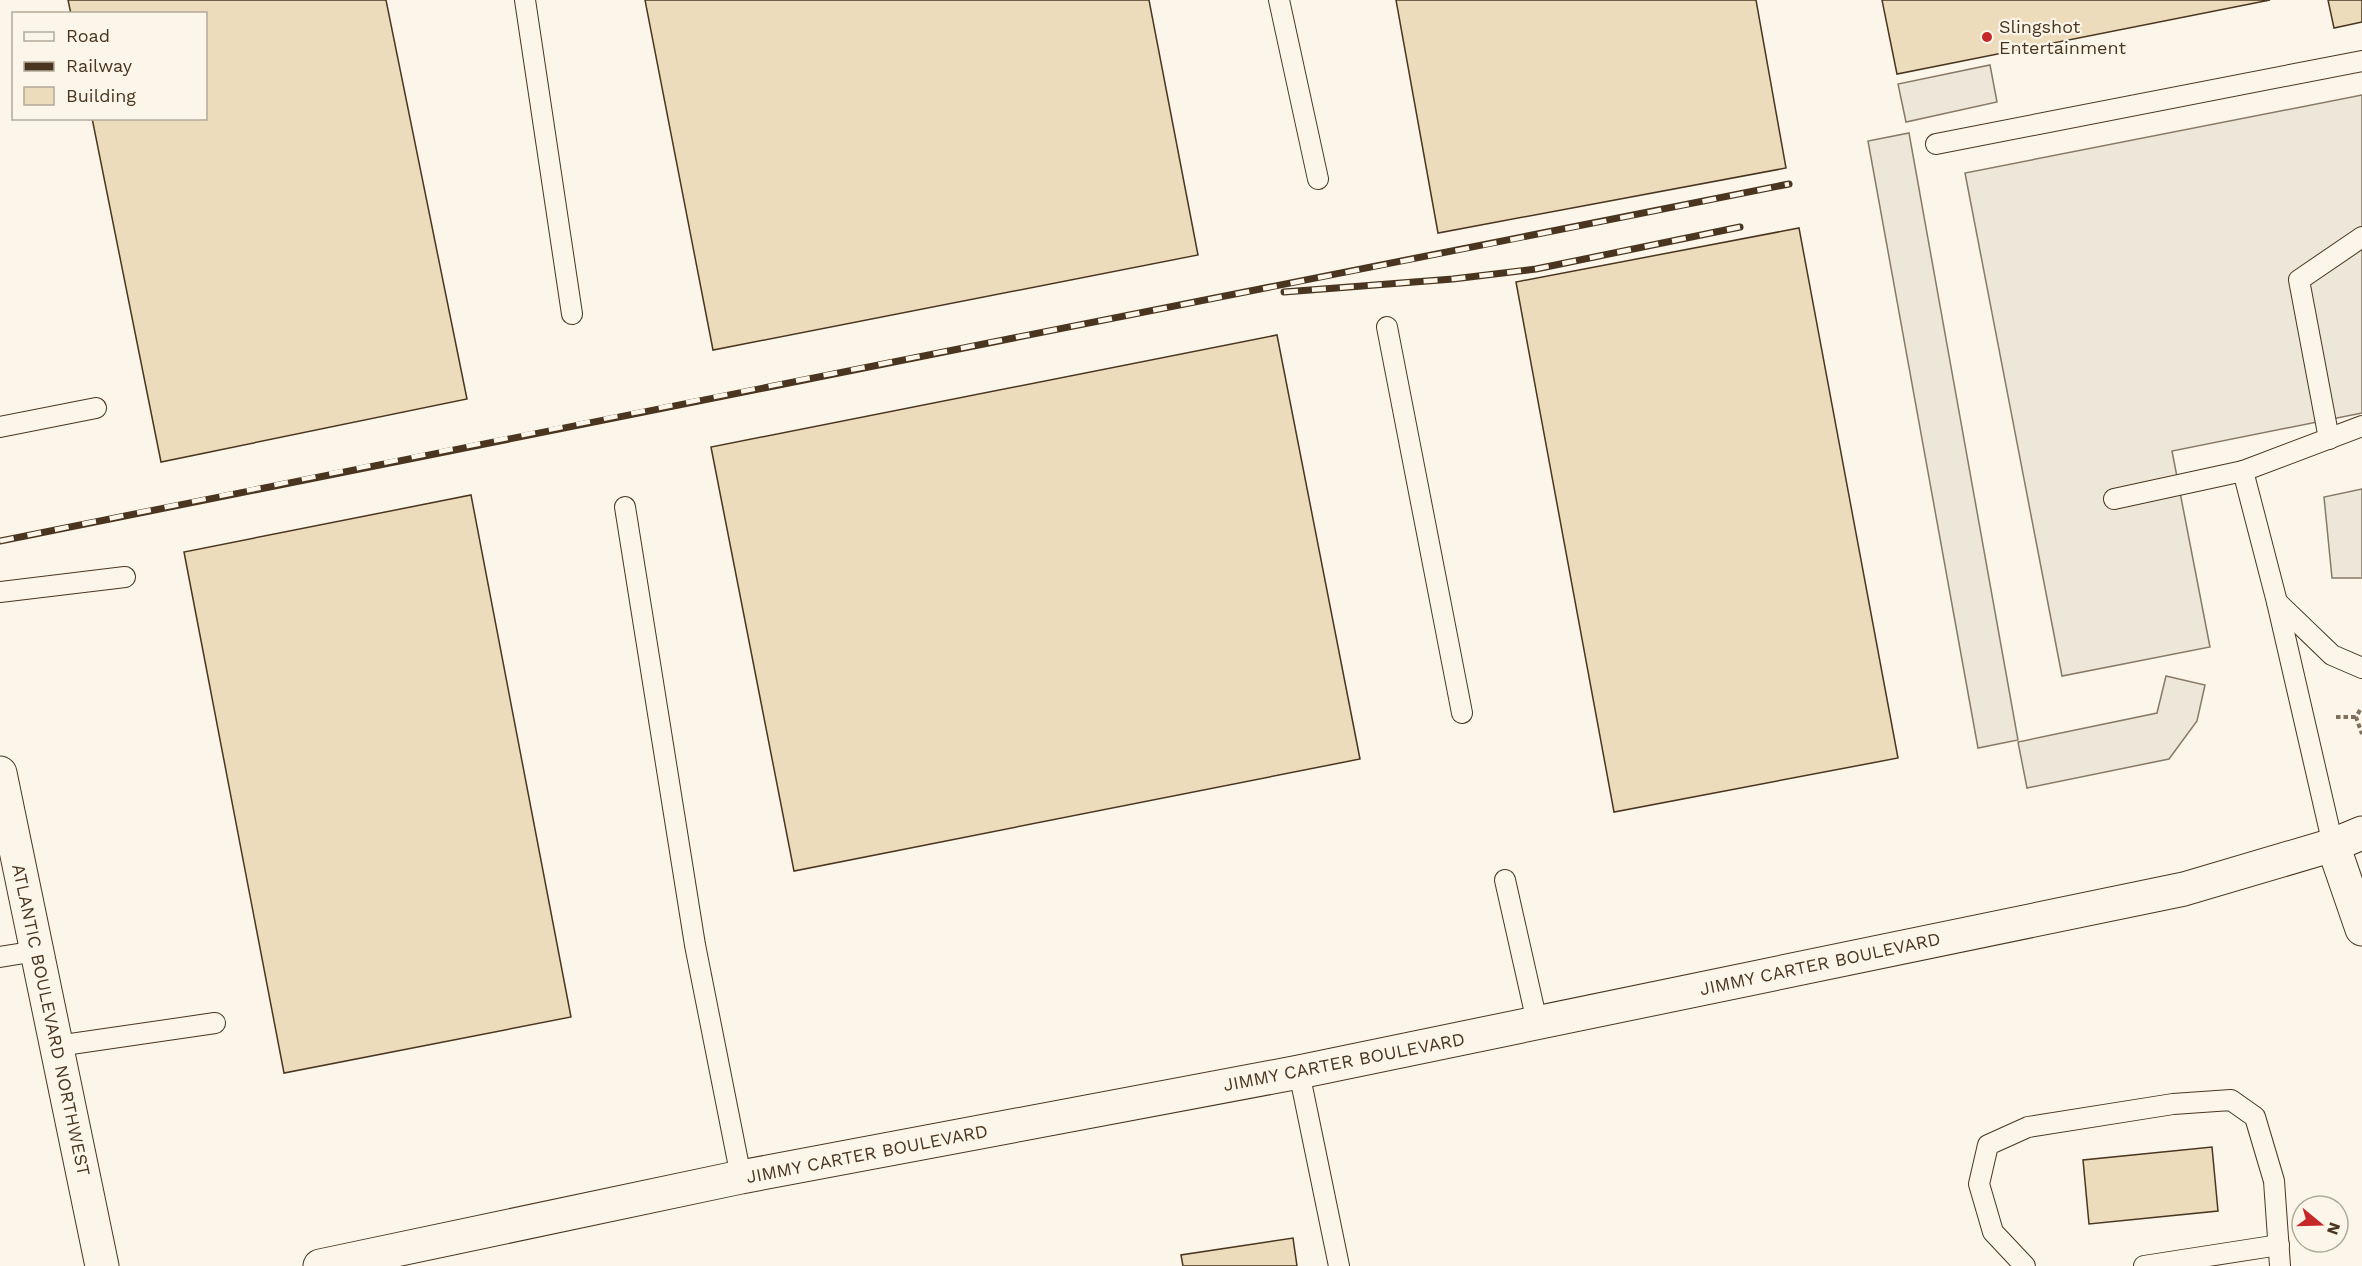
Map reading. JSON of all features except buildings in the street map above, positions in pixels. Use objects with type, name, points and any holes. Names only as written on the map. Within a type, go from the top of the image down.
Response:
[{"type":"main road","name":"ATLANTIC BOULEVARD NORTHWEST","points":[[0,773],[102,1266]]},
{"type":"main road","name":"JIMMY CARTER BOULEVARD","points":[[320,1266],[741,1177],[1299,1072],[2184,889],[2348,839]]},
{"type":"main road","points":[[2348,839],[2362,929]]},
{"type":"lane","points":[[525,0],[572,315]]},
{"type":"lane","points":[[1279,0],[1318,179]]},
{"type":"lane","points":[[1936,144],[2362,61]]},
{"type":"lane","points":[[2329,439],[2299,280],[2362,237]]},
{"type":"lane","points":[[1387,327],[1462,713]]},
{"type":"lane","points":[[0,427],[96,408]]},
{"type":"lane","points":[[2114,499],[2243,471],[2362,426]]},
{"type":"lane","points":[[2243,471],[2277,602],[2348,839]]},
{"type":"lane","points":[[624,507],[695,945],[741,1177]]},
{"type":"lane","points":[[0,592],[125,577]]},
{"type":"lane","points":[[2277,602],[2332,655],[2362,668]]},
{"type":"lane","points":[[1505,880],[1537,1022]]},
{"type":"lane","points":[[0,957],[37,951]]},
{"type":"lane","points":[[57,1046],[215,1023]]},
{"type":"lane","points":[[1299,1072],[1339,1266]]},
{"type":"lane","points":[[2025,1266],[1993,1232],[1979,1184],[1988,1145],[2028,1127],[2173,1104],[2231,1100],[2255,1117],[2274,1181],[2280,1266]]},
{"type":"lane","points":[[2144,1266],[2279,1245]]},
{"type":"path","points":[[2360,710],[2356,717],[2362,734]]},
{"type":"path","points":[[2330,718],[2356,717]]},
{"type":"shaded area","points":[[1990,65],[1997,102],[1906,122],[1898,84]]},
{"type":"shaded area","points":[[2362,95],[2362,413],[2172,451],[2210,647],[2062,676],[1965,173]]},
{"type":"shaded area","points":[[1909,133],[2018,740],[1978,748],[1868,141]]},
{"type":"shaded area","points":[[2362,489],[2362,578],[2332,578],[2324,497]]},
{"type":"shaded area","points":[[2166,676],[2205,685],[2197,721],[2169,759],[2027,788],[2018,742],[2157,713]]},
{"type":"railway","points":[[0,541],[1789,184]]},
{"type":"railway","points":[[1284,292],[1453,279],[1536,269],[1740,227]]},
{"type":"place","name":"Slingshot Entertainment","points":[[1987,37]]}]
